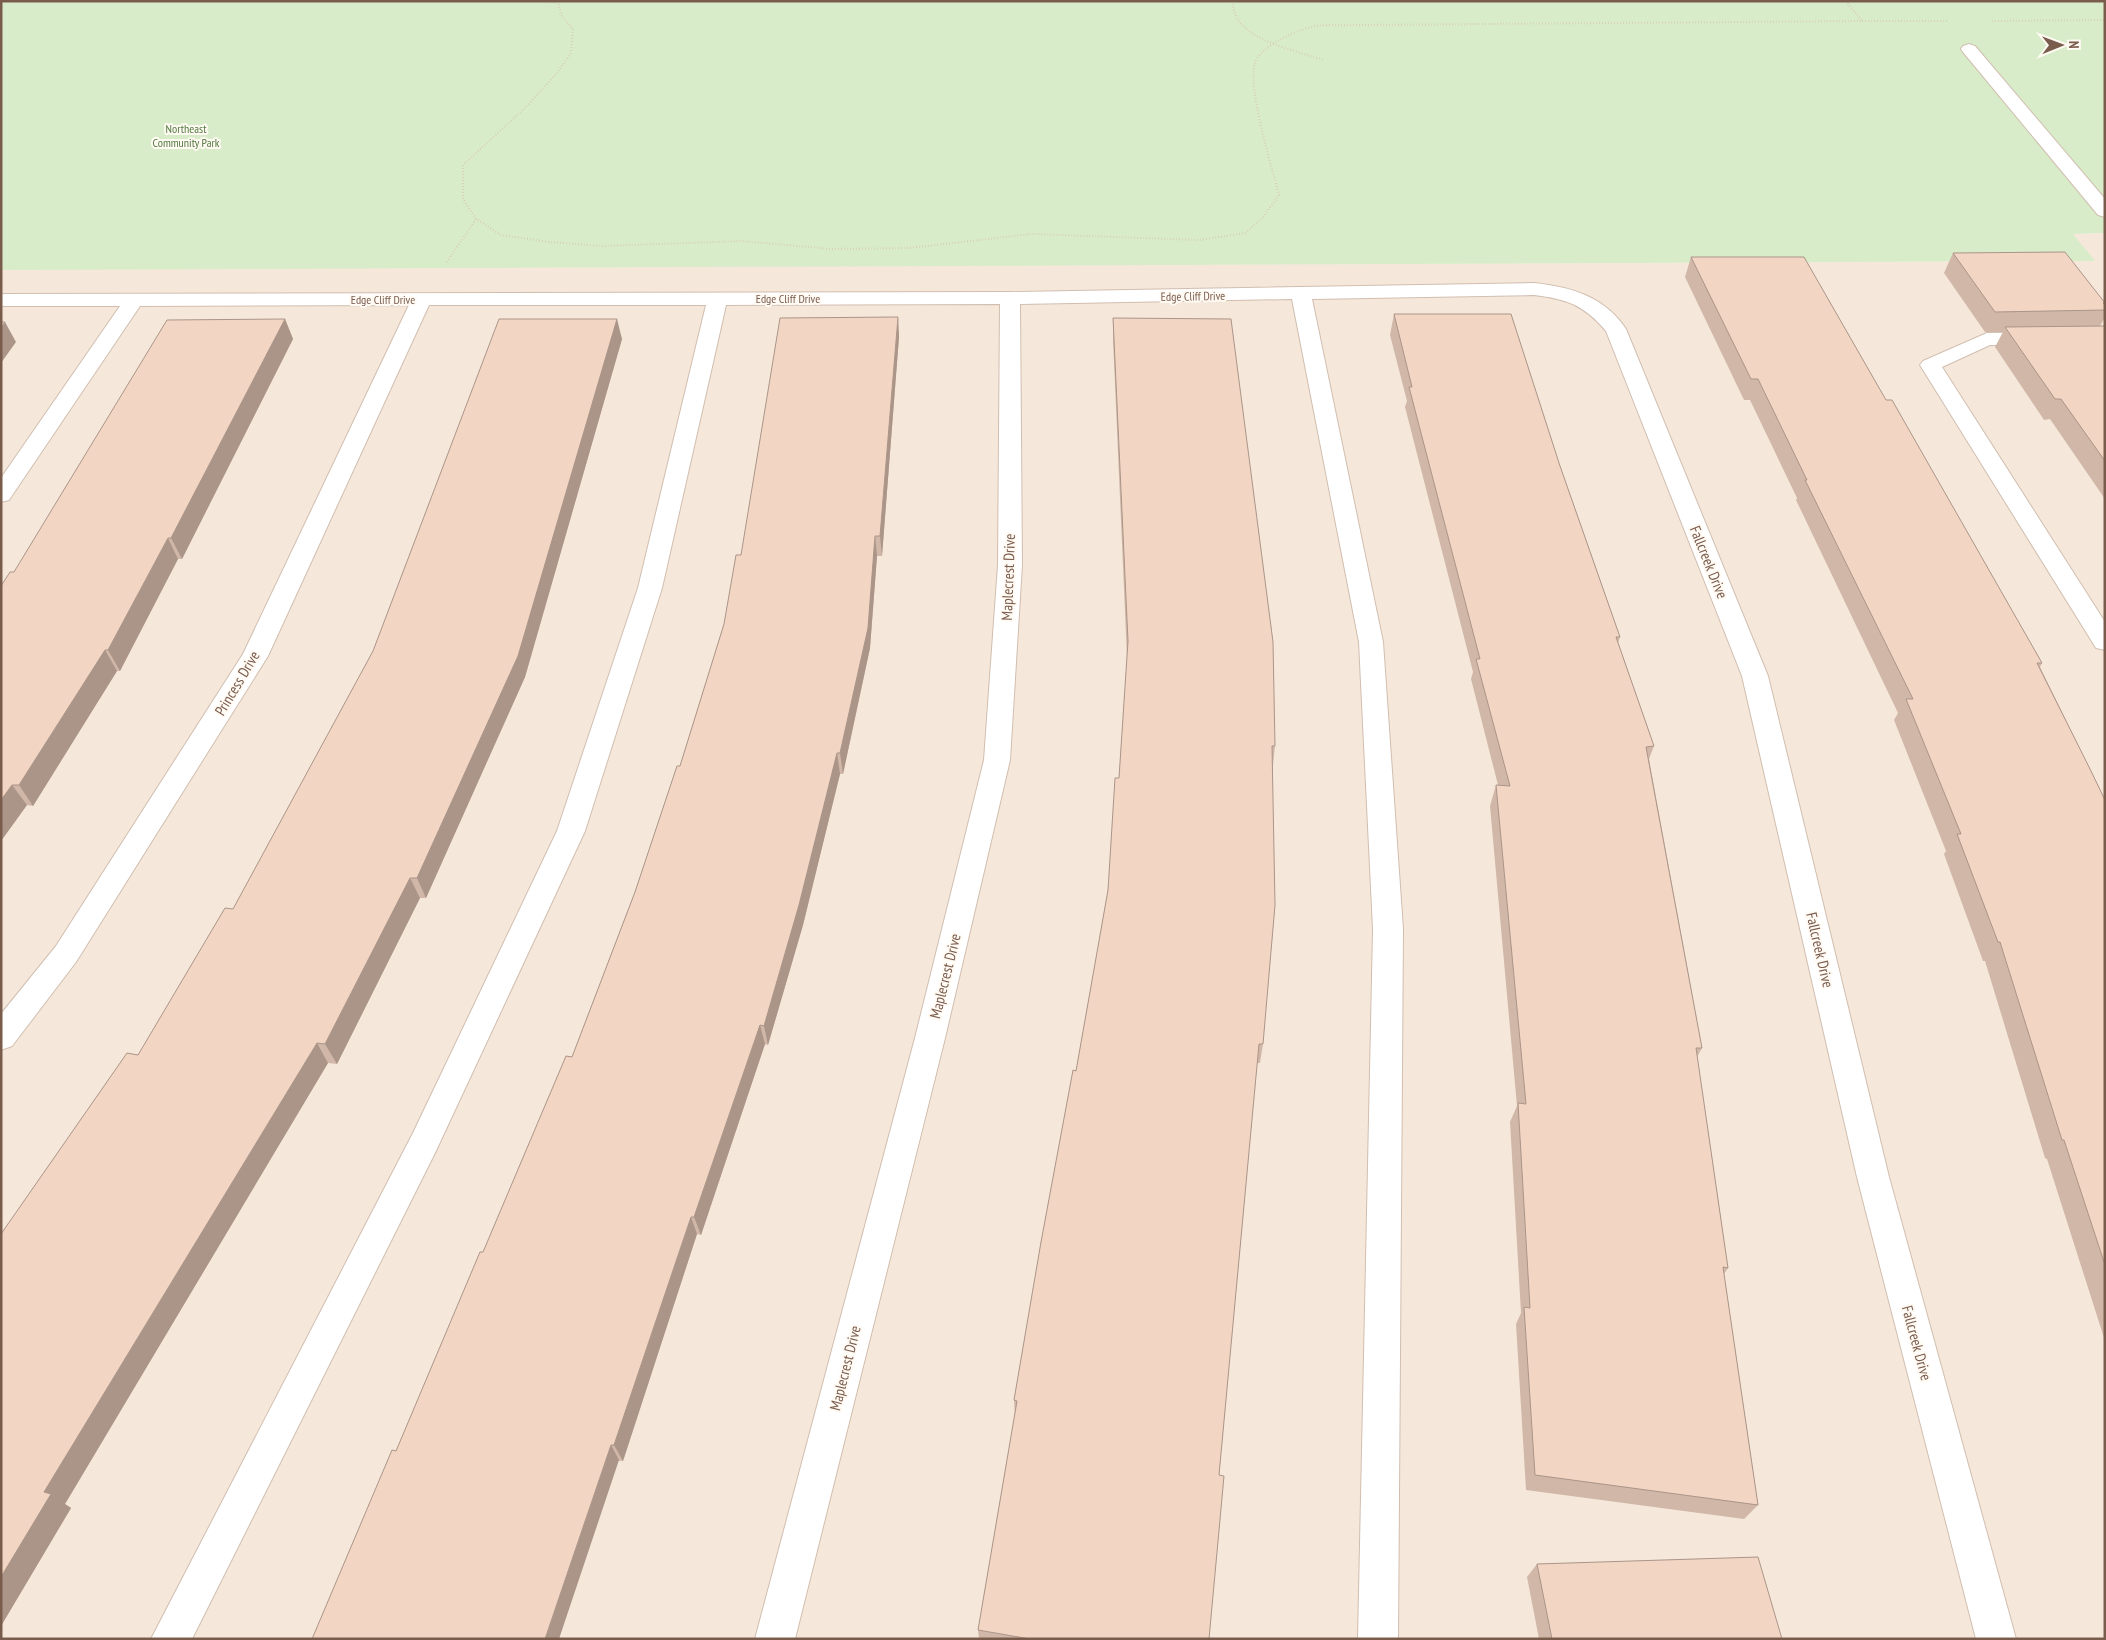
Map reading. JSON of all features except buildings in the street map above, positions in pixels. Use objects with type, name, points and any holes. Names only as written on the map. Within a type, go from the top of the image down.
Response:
[{"type":"street","points":[[1968,49],[2105,211]]},
{"type":"street","name":"Edge Cliff Drive","points":[[1,300],[1010,298],[1534,289],[1574,295]]},
{"type":"street","points":[[1300,294],[1371,642],[1387,919],[1378,1639]]},
{"type":"street","name":"Fallcreek Drive","points":[[1574,295],[1596,307],[1616,329],[1755,676],[1874,1178],[1996,1639]]},
{"type":"street","points":[[171,1639],[424,1142],[572,831],[650,588],[717,298]]},
{"type":"street","name":"Maplecrest Drive","points":[[775,1639],[930,1038],[997,760],[1010,565],[1010,298]]},
{"type":"street","name":"Princess Drive","points":[[1,1037],[66,954],[255,656],[422,299]]},
{"type":"street","points":[[1,495],[134,300]]},
{"type":"street","points":[[2105,338],[1987,339],[1930,365],[2105,642]]},
{"type":"path","points":[[537,1],[557,2],[561,15],[573,29],[571,53],[557,73],[526,107],[463,165],[463,199],[476,219],[501,235],[549,242],[602,246],[742,241],[831,249],[909,248],[1032,234],[1200,240],[1245,233],[1264,217],[1279,195],[1254,86],[1255,62],[1276,43],[1310,28],[1356,25],[1862,21],[1846,1]]},
{"type":"path","points":[[1232,1],[1236,18],[1250,32],[1324,60]]},
{"type":"path","points":[[422,299],[476,219]]},
{"type":"shaded area","points":[[2105,233],[2105,1639],[1,1639],[1,269],[2094,261],[2072,234]]},
{"type":"green space","name":"Northeast Community Park","points":[[1,1],[2105,1],[2105,233],[2073,234],[2095,261],[1,270]]}]
